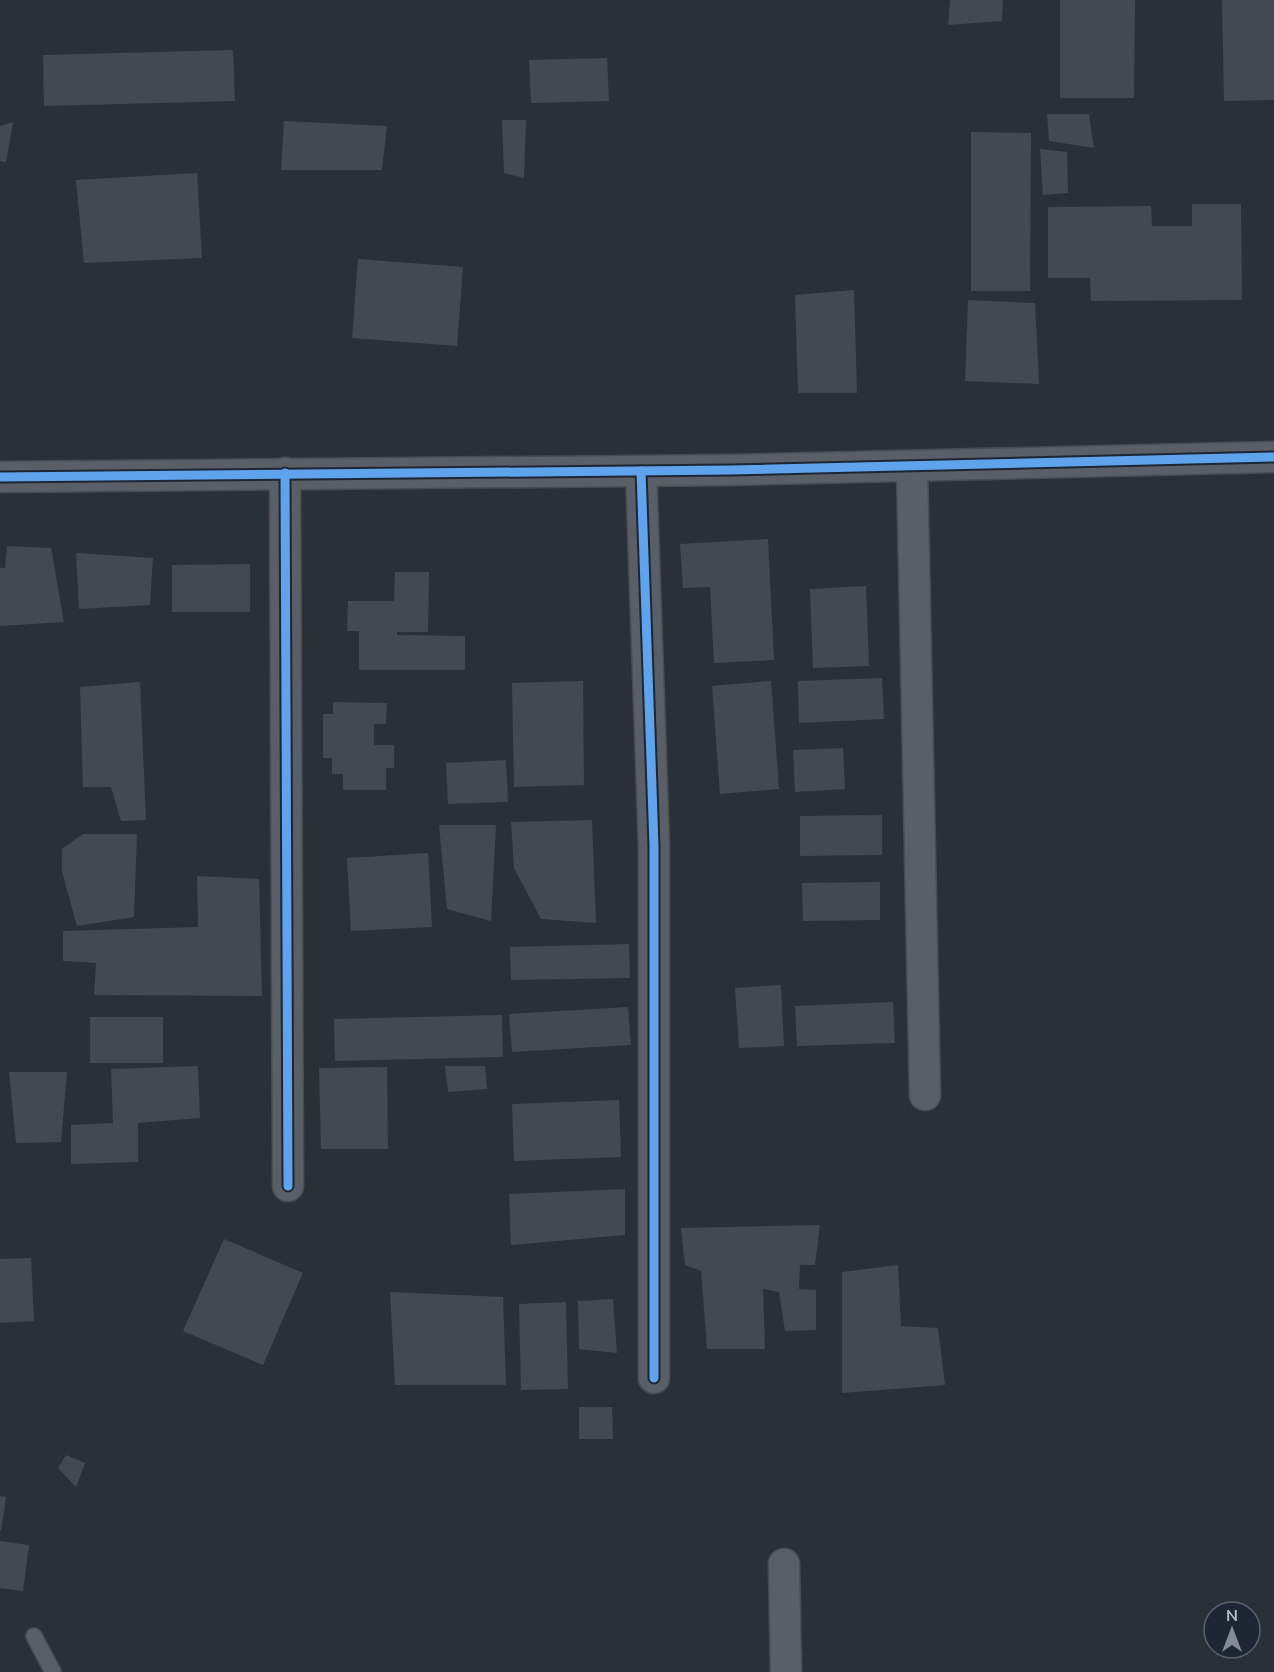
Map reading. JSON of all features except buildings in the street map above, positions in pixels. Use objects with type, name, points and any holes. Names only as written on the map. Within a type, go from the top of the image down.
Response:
[{"type":"street","points":[[0,477],[641,471],[1274,457]]},
{"type":"street","points":[[912,466],[925,1095]]},
{"type":"street","points":[[641,471],[654,846],[654,1378]]},
{"type":"street","points":[[285,474],[288,1186]]},
{"type":"street","points":[[784,1564],[786,1672]]},
{"type":"lane","points":[[34,1636],[52,1672]]},
{"type":"cycle path","points":[[0,477],[731,470],[1274,457]]},
{"type":"cycle path","points":[[641,471],[654,846],[654,1378]]},
{"type":"cycle path","points":[[285,473],[288,1186]]}]
